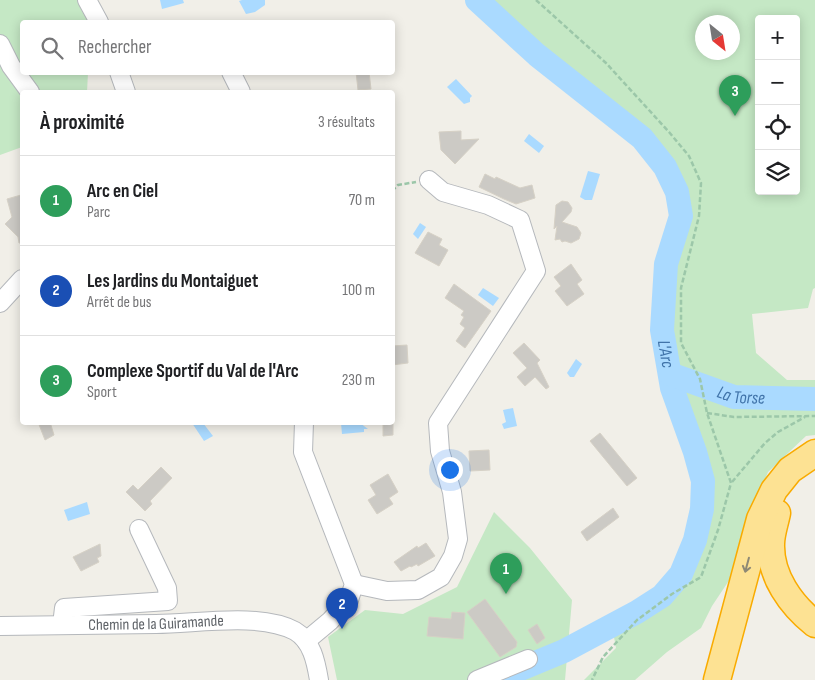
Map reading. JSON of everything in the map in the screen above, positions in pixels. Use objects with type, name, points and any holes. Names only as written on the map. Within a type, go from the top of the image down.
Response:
[{"type":"highway","points":[[717,680],[760,519],[774,490],[790,470],[815,453]]},
{"type":"highway","points":[[815,465],[798,477],[783,498],[777,512],[770,543],[772,563],[776,576],[790,600],[815,624]]},
{"type":"street","points":[[87,0],[98,20]]},
{"type":"street","points":[[0,44],[11,66],[29,90]]},
{"type":"street","points":[[120,75],[125,90]]},
{"type":"street","points":[[232,75],[240,90]]},
{"type":"street","points":[[354,584],[387,591],[418,590],[441,577],[453,556],[458,539],[452,492],[440,451],[438,422],[536,271],[520,220],[488,205],[443,192],[429,180]]},
{"type":"street","points":[[0,303],[20,281]]},
{"type":"street","points":[[304,425],[303,452],[354,584],[349,600],[330,622],[306,641],[318,671]]},
{"type":"street","points":[[62,625],[64,608],[168,601],[166,588],[139,530]]},
{"type":"street","name":"Chemin de la Guiramande","points":[[0,626],[178,624],[242,620],[264,622],[296,632],[306,641]]},
{"type":"street","points":[[477,680],[528,659]]},
{"type":"path","points":[[536,0],[606,64],[669,132],[688,156],[702,183],[699,216],[681,288],[681,343],[700,379],[707,413],[731,483]]},
{"type":"path","points":[[395,188],[398,185],[429,180]]},
{"type":"path","points":[[707,413],[734,417],[815,416]]},
{"type":"path","points":[[592,680],[603,658],[637,620],[672,594],[701,577],[718,530],[731,483],[764,442],[806,416]]},
{"type":"green space","points":[[0,0],[94,0],[92,20],[20,20],[20,75],[88,75],[87,90],[20,90],[20,148],[0,155]]},
{"type":"green space","points":[[477,0],[815,0],[815,288],[813,289],[808,308],[752,314],[756,353],[787,380],[815,380],[815,435],[806,436],[768,472],[740,542],[730,579],[712,606],[701,628],[667,652],[635,680],[584,680],[616,648],[612,626],[662,596],[681,574],[695,540],[702,509],[703,481],[695,452],[672,388],[662,330],[666,264],[681,216],[677,192],[665,167],[642,138],[537,55]]},
{"type":"green space","points":[[494,512],[530,548],[572,600],[565,680],[337,680],[328,637],[365,610],[403,614],[457,587]]},
{"type":"water","points":[[160,0],[183,0],[184,3],[162,9]]},
{"type":"water","points":[[265,0],[265,5],[255,12],[246,14],[239,1]]},
{"type":"water","points":[[456,79],[472,96],[470,102],[464,104],[447,87]]},
{"type":"water","points":[[529,134],[544,146],[539,153],[524,141]]},
{"type":"water","points":[[588,171],[600,174],[592,200],[585,200],[580,197]]},
{"type":"water","points":[[420,223],[426,227],[418,239],[413,234]]},
{"type":"water","points":[[483,288],[499,298],[493,306],[478,295]]},
{"type":"water","points":[[576,359],[582,364],[574,377],[570,377],[567,373]]},
{"type":"water","points":[[513,408],[517,426],[504,429],[502,424],[506,422],[503,410]]},
{"type":"water","points":[[193,425],[205,425],[213,436],[204,441]]},
{"type":"water","points":[[341,425],[363,425],[368,429],[364,429],[364,432],[342,434]]},
{"type":"water","points":[[87,502],[90,514],[68,521],[64,510]]},
{"type":"building","points":[[356,75],[369,75],[371,89],[358,90]]},
{"type":"building","points":[[461,131],[461,140],[479,139],[455,164],[441,150],[439,132]]},
{"type":"building","points":[[485,174],[520,188],[532,185],[535,198],[516,204],[479,187]]},
{"type":"building","points":[[20,195],[20,243],[18,237],[5,224],[12,217],[7,199]]},
{"type":"building","points":[[562,201],[568,202],[572,208],[571,212],[562,222],[577,227],[581,233],[579,239],[571,243],[562,242],[560,239],[555,240],[557,226],[554,229],[556,205]]},
{"type":"building","points":[[428,232],[442,239],[439,245],[448,250],[439,266],[415,253]]},
{"type":"building","points":[[571,264],[582,280],[577,284],[584,294],[567,306],[555,291],[561,286],[554,277]]},
{"type":"building","points":[[454,284],[491,311],[465,348],[456,341],[465,328],[460,324],[464,317],[461,315],[464,311],[445,298]]},
{"type":"building","points":[[524,343],[540,360],[537,363],[549,387],[546,389],[535,377],[525,386],[517,377],[527,368],[513,353]]},
{"type":"building","points":[[407,345],[408,363],[395,365],[395,346]]},
{"type":"building","points":[[39,425],[51,425],[54,435],[45,440]]},
{"type":"building","points":[[383,425],[393,425],[393,435],[383,436]]},
{"type":"building","points":[[600,433],[637,478],[627,486],[590,441]]},
{"type":"building","points":[[489,450],[490,470],[470,471],[469,451]]},
{"type":"building","points":[[161,467],[172,478],[150,501],[152,504],[145,511],[126,492],[133,485],[138,490]]},
{"type":"building","points":[[388,474],[398,492],[389,498],[393,504],[377,514],[368,500],[376,495],[370,485]]},
{"type":"building","points":[[613,508],[619,517],[587,541],[581,532]]},
{"type":"building","points":[[426,543],[435,556],[418,566],[417,564],[410,566],[401,571],[394,562],[417,546],[418,548]]},
{"type":"building","points":[[100,544],[101,556],[97,558],[99,562],[81,571],[73,557]]},
{"type":"building","points":[[485,599],[517,642],[516,647],[500,657],[467,612]]},
{"type":"building","points":[[452,612],[465,613],[463,639],[427,636],[429,617],[451,619]]},
{"type":"building","points":[[537,624],[545,638],[537,644],[528,630]]},
{"type":"waterway","name":"L'Arc","points":[[477,0],[537,55],[642,138],[665,167],[677,192],[681,216],[666,264],[662,330],[672,388],[695,452],[703,481],[702,509],[695,540],[681,574],[662,596],[637,612],[564,651],[506,675]]},
{"type":"waterway","name":"La Torse","points":[[670,374],[734,397],[815,399]]},
{"type":"place","name":"Complexe Sportif du Val de l'Arc","points":[[735,116]]},
{"type":"place","name":"Arc en Ciel","points":[[506,594]]},
{"type":"place","name":"Les Jardins du Montaiguet","points":[[342,629]]}]
